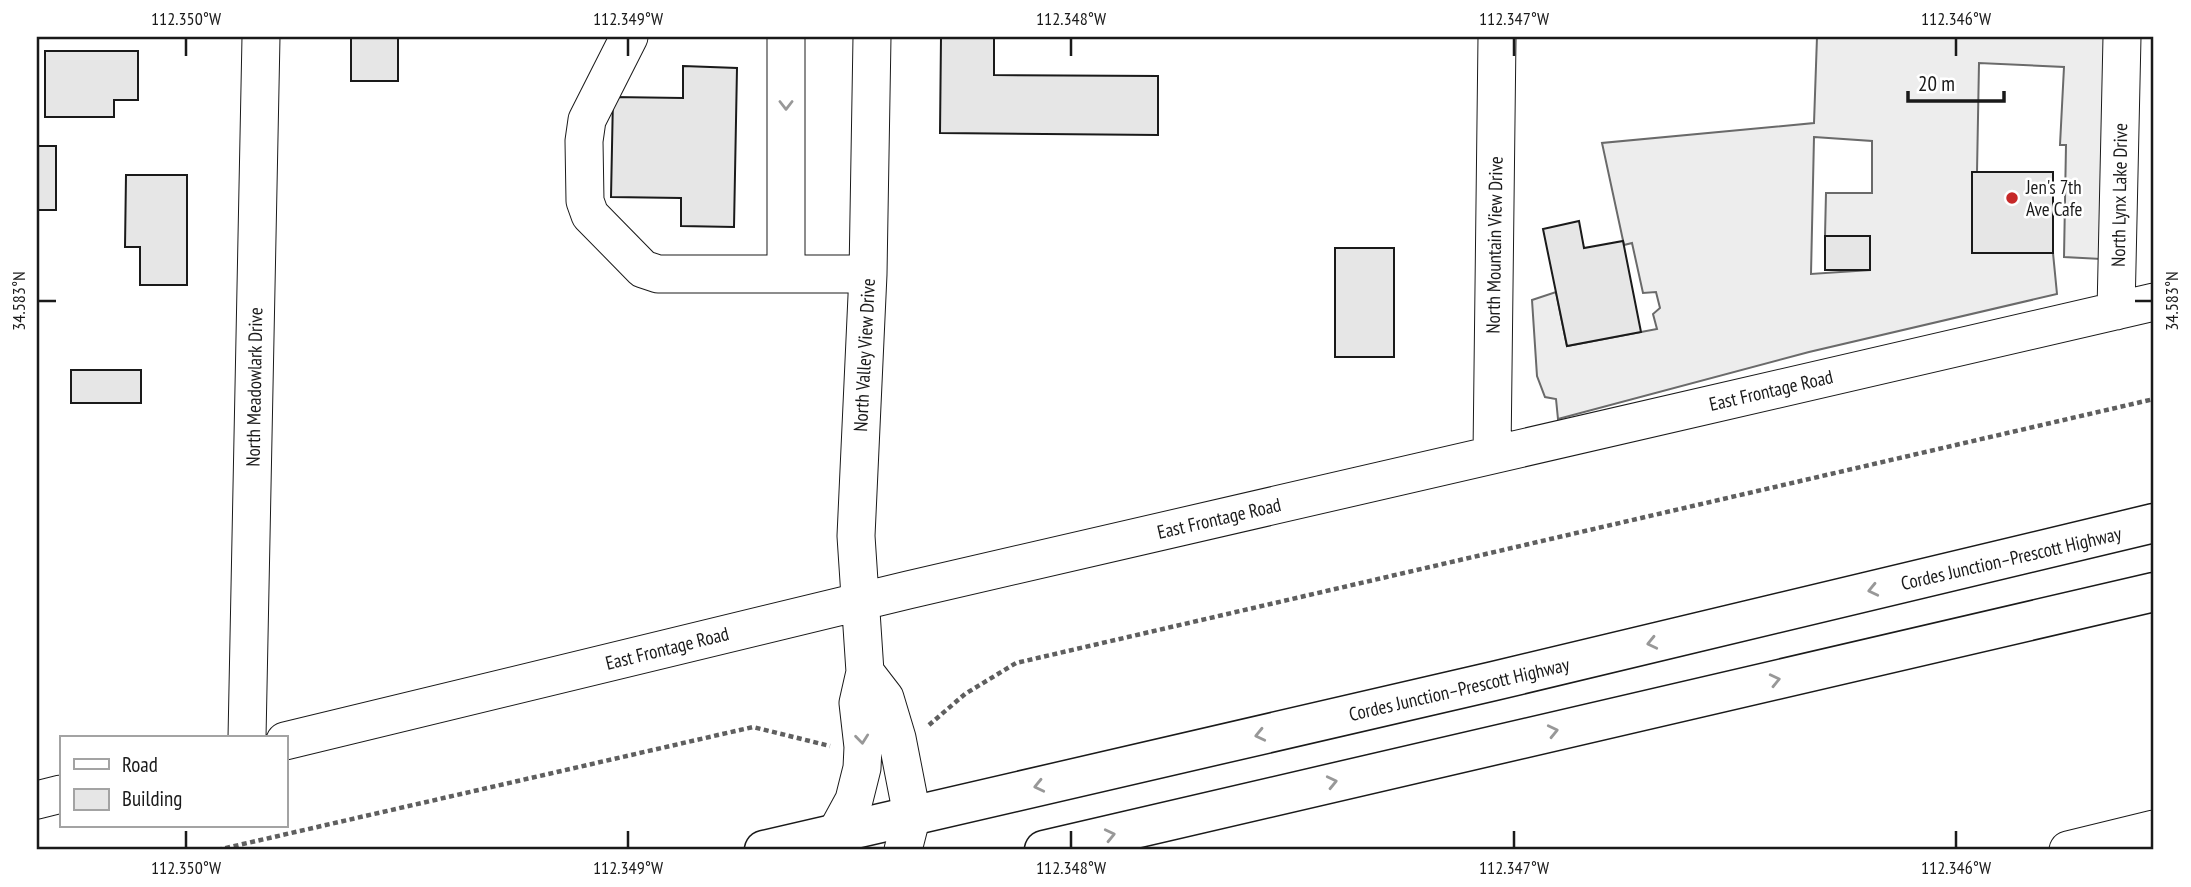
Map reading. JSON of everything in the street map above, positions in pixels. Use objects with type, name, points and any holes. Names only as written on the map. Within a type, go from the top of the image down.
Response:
[{"type":"main road","name":"Cordes Junction–Prescott Highway","points":[[764,850],[836,833],[908,833],[1521,674],[2154,523]]},
{"type":"main road","points":[[1044,850],[2154,592]]},
{"type":"street","name":"North Meadowlark Drive","points":[[247,736],[261,37]]},
{"type":"street","points":[[629,37],[587,120],[584,141],[585,201],[590,215],[643,269],[657,274],[868,274]]},
{"type":"street","points":[[786,37],[786,274]]},
{"type":"street","name":"North Valley View Drive","points":[[836,833],[855,800],[862,768],[863,747],[858,703],[865,672],[856,536],[868,274],[872,37]]},
{"type":"street","name":"North Mountain View Drive","points":[[1492,454],[1497,37]]},
{"type":"street","name":"North Lynx Lake Drive","points":[[2116,311],[2122,37]]},
{"type":"street","name":"East Frontage Road","points":[[287,741],[859,602],[2154,302]]},
{"type":"street","points":[[865,672],[885,698],[897,738],[908,833]]},
{"type":"street","points":[[37,800],[60,794]]},
{"type":"street","points":[[2068,850],[2141,838]]},
{"type":"path","points":[[920,732],[965,694],[1016,663],[2154,399]]},
{"type":"path","points":[[217,850],[753,727],[836,748]]},
{"type":"shaded area","points":[[1817,37],[2110,37],[2101,259],[2064,257],[2066,145],[2060,145],[2064,67],[1979,63],[1973,253],[2053,253],[2057,294],[1809,352],[1558,419],[1556,399],[1545,397],[1537,376],[1532,300],[1556,292],[1567,346],[1657,329],[1653,314],[1660,308],[1656,292],[1643,293],[1632,243],[1624,245],[1602,143],[1814,123]],"holes":[[[1814,137],[1872,141],[1872,193],[1826,193],[1825,236],[1870,236],[1870,270],[1811,274]]]},
{"type":"building","points":[[351,37],[398,37],[398,81],[351,81]]},
{"type":"building","points":[[941,37],[994,37],[994,75],[1158,76],[1158,135],[940,133]]},
{"type":"building","points":[[45,51],[138,51],[138,100],[114,100],[114,117],[45,117]]},
{"type":"building","points":[[683,66],[737,68],[734,227],[681,226],[681,198],[611,197],[613,97],[683,98]]},
{"type":"building","points":[[37,146],[56,146],[56,210],[37,210]]},
{"type":"building","points":[[1972,172],[2053,172],[2053,253],[1972,253]]},
{"type":"building","points":[[126,175],[187,175],[187,285],[140,285],[140,247],[125,247]]},
{"type":"building","points":[[1579,221],[1584,248],[1623,241],[1641,332],[1567,346],[1543,229]]},
{"type":"building","points":[[1825,236],[1870,236],[1870,270],[1825,270]]},
{"type":"building","points":[[1335,248],[1394,248],[1394,357],[1335,357]]},
{"type":"building","points":[[71,370],[141,370],[141,403],[71,403]]},
{"type":"place","name":"Jen's 7th Ave Cafe","points":[[2012,198]]}]
